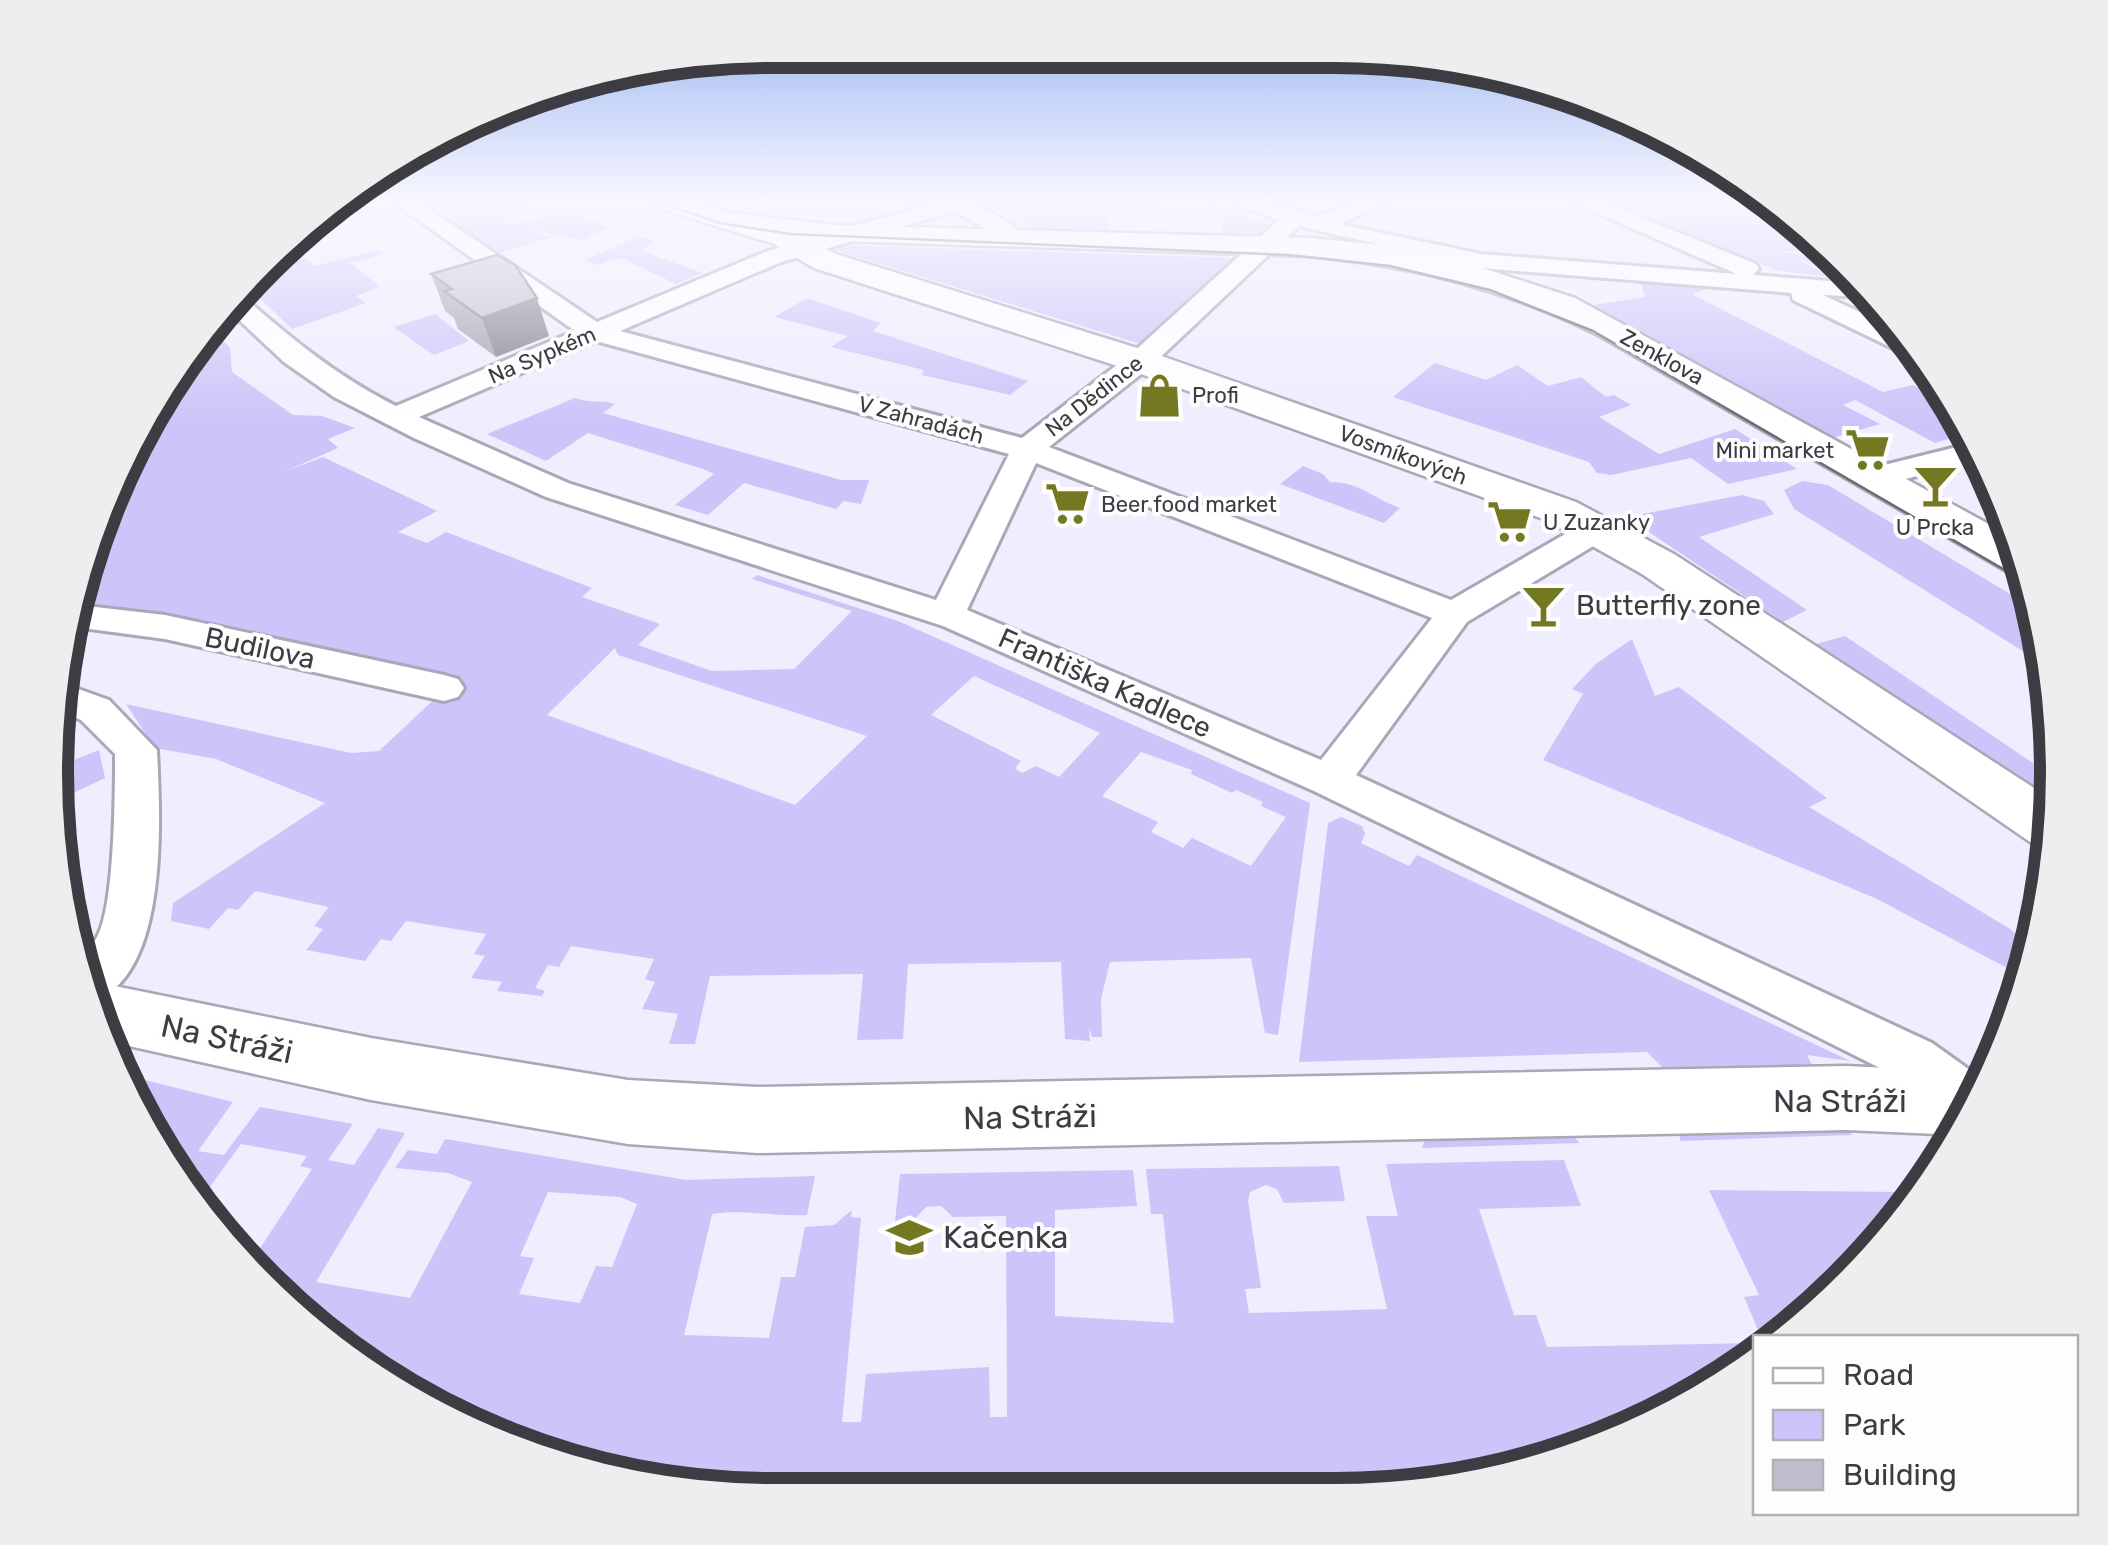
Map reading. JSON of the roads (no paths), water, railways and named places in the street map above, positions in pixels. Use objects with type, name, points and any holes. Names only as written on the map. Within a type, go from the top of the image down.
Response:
[{"type":"main road","name":"Vosmíkových","points":[[865,274],[1140,361],[1561,511],[1658,564],[2039,820]]},
{"type":"main road","name":"Zenklova","points":[[1477,274],[1526,290],[1612,329],[2004,551]]},
{"type":"main road","name":"Na Stráži","points":[[110,1013],[371,1069],[591,1106],[756,1120],[1828,1099],[1958,1103]]},
{"type":"street","name":"V Zahradách","points":[[510,274],[596,333],[1027,449],[1454,614]]},
{"type":"street","name":"Na Sypkém","points":[[395,417],[738,274]]},
{"type":"street","name":"Na Dědince","points":[[947,614],[1027,449],[1140,361],[1237,274]]},
{"type":"street","points":[[1526,290],[1544,274]]},
{"type":"street","points":[[1666,274],[1848,289]]},
{"type":"street","points":[[1757,274],[1889,336]]},
{"type":"street","name":"Františka Kadlece","points":[[242,308],[294,356],[344,392],[395,417],[557,490],[947,614],[1329,780],[1913,1059],[1962,1095]]},
{"type":"street","points":[[1875,478],[1965,455]]},
{"type":"street","points":[[1329,780],[1454,614],[1598,530]]},
{"type":"street","name":"Budilova","points":[[85,617],[165,627],[444,688]]},
{"type":"street","points":[[72,700],[95,710],[136,750],[138,827],[126,921],[119,947],[97,972]]},
{"type":"tram line","points":[[1424,274],[1490,290],[1593,331],[2011,574]]},
{"type":"place","name":"Profi","points":[[1159,395]]},
{"type":"place","name":"Mini market","points":[[1867,450]]},
{"type":"place","name":"U Prcka","points":[[1935,485]]},
{"type":"place","name":"Beer food market","points":[[1068,504]]},
{"type":"place","name":"U Zuzanky","points":[[1510,522]]},
{"type":"place","name":"Butterfly zone","points":[[1543,605]]},
{"type":"place","name":"Kačenka","points":[[910,1237]]}]
